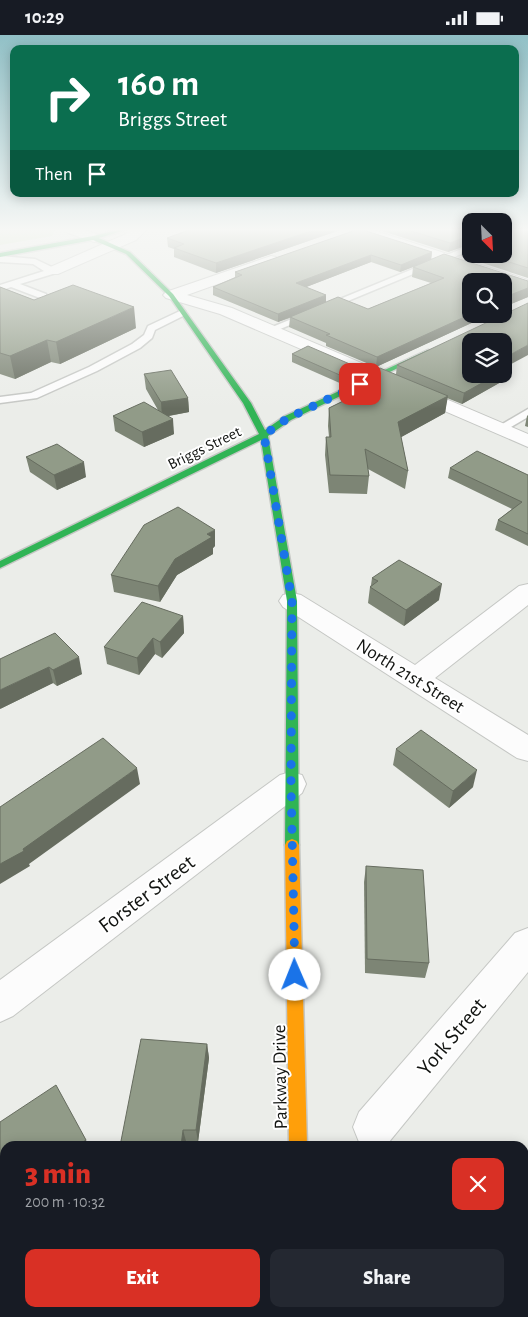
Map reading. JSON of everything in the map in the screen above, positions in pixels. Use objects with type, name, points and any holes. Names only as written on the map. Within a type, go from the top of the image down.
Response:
[{"type":"street","name":"Parkway Drive","points":[[166,290],[247,403],[264,435],[292,601],[291,784],[298,1141]]},
{"type":"street","points":[[171,295],[186,290]]},
{"type":"street","points":[[171,295],[226,311],[528,441]]},
{"type":"street","name":"Briggs Street","points":[[0,565],[264,435],[288,418],[439,346]]},
{"type":"street","points":[[417,678],[528,592]]},
{"type":"street","name":"North 21st Street","points":[[292,601],[417,678],[528,750]]},
{"type":"street","name":"Forster Street","points":[[0,1003],[291,784]]},
{"type":"street","name":"York Street","points":[[374,1127],[528,945]]},
{"type":"lane","points":[[27,290],[43,296]]},
{"type":"lane","points":[[270,330],[366,290]]},
{"type":"lane","points":[[0,400],[33,396],[93,369],[136,346],[149,336],[151,328],[182,313]]},
{"type":"lane","points":[[500,429],[528,412]]},
{"type":"building","points":[[0,290],[7,290],[34,300],[60,290],[86,290],[134,307],[56,342],[47,340],[10,356],[0,353]]},
{"type":"building","points":[[220,290],[313,290],[326,295],[278,314]]},
{"type":"building","points":[[415,290],[462,290],[462,318],[377,357],[290,317],[338,297],[368,309]]},
{"type":"building","points":[[512,290],[523,290],[512,294]]},
{"type":"building","points":[[528,303],[528,345],[512,354],[512,333],[465,333],[486,323],[512,323],[512,311]]},
{"type":"building","points":[[462,334],[462,383],[482,383],[464,393],[397,365]]},
{"type":"building","points":[[308,346],[359,368],[342,376],[292,354]]},
{"type":"building","points":[[380,368],[448,396],[398,422],[408,471],[365,449],[369,476],[330,475],[326,437],[331,437],[329,408],[380,383],[363,375]]},
{"type":"building","points":[[171,370],[188,398],[161,402],[144,374]]},
{"type":"building","points":[[144,402],[173,419],[142,432],[113,416]]},
{"type":"building","points":[[57,444],[84,462],[54,475],[26,457]]},
{"type":"building","points":[[477,451],[528,475],[528,534],[498,520],[522,502],[450,468]]},
{"type":"building","points":[[178,507],[215,530],[207,534],[212,537],[175,559],[158,586],[111,575],[144,525]]},
{"type":"building","points":[[399,560],[442,584],[406,610],[370,587],[378,581],[372,578]]},
{"type":"building","points":[[142,602],[183,616],[160,642],[153,638],[137,658],[104,647]]},
{"type":"building","points":[[55,633],[79,657],[53,670],[49,667],[0,690],[0,659]]},
{"type":"building","points":[[421,730],[477,770],[453,791],[396,749]]},
{"type":"building","points":[[103,738],[137,768],[23,849],[24,851],[0,864],[0,807]]},
{"type":"building","points":[[366,866],[423,870],[429,963],[367,959]]},
{"type":"building","points":[[141,1039],[207,1044],[196,1130],[183,1130],[182,1141],[121,1141]]},
{"type":"building","points":[[56,1085],[86,1140],[0,1141],[0,1122]]},
{"type":"traffic: fast","points":[[166,290],[247,403],[264,435],[292,601],[292,845]]},
{"type":"traffic: fast","points":[[0,565],[264,435],[288,418],[430,351]]},
{"type":"traffic: slow","points":[[292,845],[298,1141]]},
{"type":"route","points":[[295,975],[291,784],[292,601],[264,435],[288,418],[360,384]]}]
